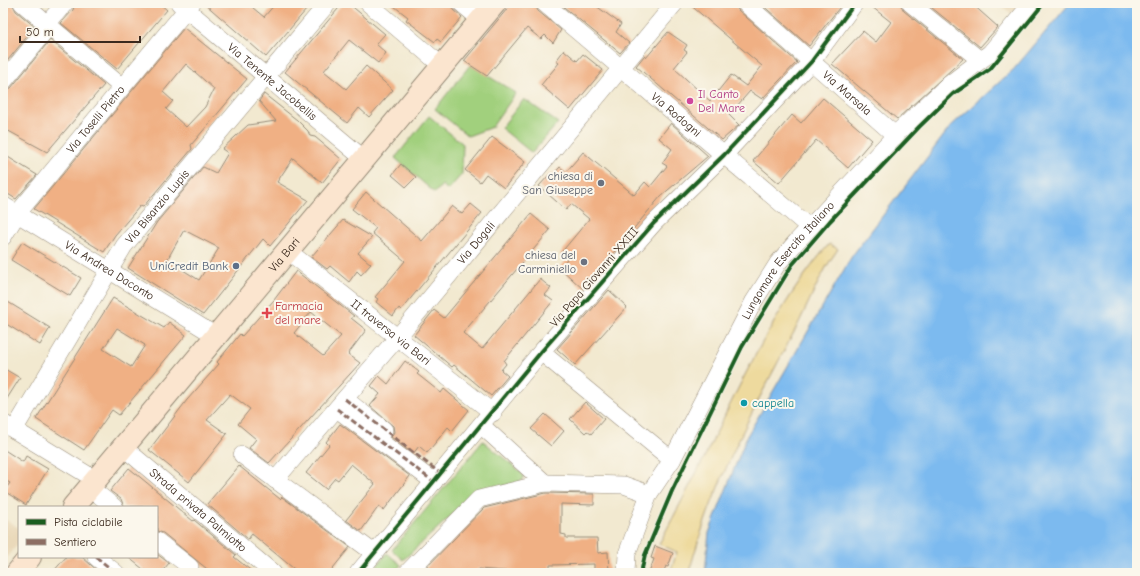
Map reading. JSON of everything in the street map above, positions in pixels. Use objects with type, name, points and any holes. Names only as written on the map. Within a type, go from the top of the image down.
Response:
[{"type":"main road","name":"Via Bari","points":[[74,506],[365,160],[480,19],[495,3]]},
{"type":"main road","points":[[17,573],[29,558]]},
{"type":"street","points":[[22,3],[122,87]]},
{"type":"street","points":[[3,82],[64,3]]},
{"type":"street","name":"Via Bisanzio Lupis","points":[[8,426],[110,271],[124,246],[328,3]]},
{"type":"street","points":[[368,3],[442,66]]},
{"type":"street","points":[[461,3],[480,19]]},
{"type":"street","name":"Via Rodogni","points":[[544,3],[809,227]]},
{"type":"street","name":"Via Dogali","points":[[275,480],[397,338],[675,3]]},
{"type":"street","name":"Via Marsala","points":[[745,3],[896,136]]},
{"type":"street","name":"Via Papa Giovanni XXIII","points":[[358,573],[493,413],[541,352],[654,223],[724,154],[812,61],[856,3]]},
{"type":"street","points":[[910,3],[980,60]]},
{"type":"street","name":"Lungomare Esercito Italiano","points":[[626,573],[627,554],[649,494],[672,460],[754,301],[778,263],[809,227],[896,136],[947,86],[990,53],[1032,3]]},
{"type":"street","name":"Via Tenente Jacobellis","points":[[186,5],[365,160]]},
{"type":"street","name":"Via Toselli Pietro","points":[[3,237],[10,210],[122,87],[186,5]]},
{"type":"street","name":"Via Andrea Daconto","points":[[10,210],[216,336]]},
{"type":"street","name":"II traversa via Bari","points":[[288,251],[493,413]]},
{"type":"street","points":[[541,352],[672,460]]},
{"type":"street","points":[[341,404],[437,478]]},
{"type":"street","points":[[8,426],[92,483],[113,506]]},
{"type":"street","points":[[482,426],[545,483]]},
{"type":"street","name":"Strada privata Palmiotto","points":[[123,447],[273,573]]},
{"type":"street","points":[[242,455],[374,553]]},
{"type":"street","points":[[407,573],[479,499],[545,483],[624,485],[649,494]]},
{"type":"street","points":[[158,542],[190,567]]},
{"type":"street","points":[[97,558],[116,573]]},
{"type":"shaded area","points":[[998,3],[1024,3],[1014,16]]},
{"type":"shaded area","points":[[3,518],[18,527],[18,544],[3,562]]},
{"type":"green space","points":[[470,65],[516,93],[492,127],[468,136],[435,109]]},
{"type":"green space","points":[[524,99],[558,123],[532,153],[501,128]]},
{"type":"green space","points":[[429,116],[463,144],[462,174],[448,190],[442,185],[435,193],[395,158]]},
{"type":"green space","points":[[483,441],[522,473],[524,477],[522,481],[475,494],[403,560],[392,550]]},
{"type":"green space","points":[[387,553],[401,565],[394,573],[371,573]]},
{"type":"sand","name":"cappella","points":[[829,244],[838,249],[820,279],[734,450],[709,510],[689,573],[670,573],[677,552],[659,544],[764,339],[794,290]]},
{"type":"water","points":[[1070,3],[1137,3],[1137,573],[705,573],[709,533],[747,436],[852,256],[951,126],[1014,69]]},
{"type":"building","points":[[3,3],[12,3],[16,11],[35,27],[3,66]]},
{"type":"building","points":[[75,3],[159,3],[167,10],[117,69],[61,23],[73,10]]},
{"type":"building","points":[[204,3],[247,3],[264,17],[276,3],[312,3],[266,57]]},
{"type":"building","points":[[343,3],[348,3],[385,34],[376,44],[386,53],[378,63],[349,40],[324,71],[346,89],[366,66],[393,90],[369,117],[359,108],[347,123],[285,72]]},
{"type":"building","points":[[390,3],[451,3],[454,10],[462,17],[441,42],[437,39],[435,42],[406,20],[408,17]]},
{"type":"building","points":[[512,3],[534,3],[538,11],[561,30],[553,43],[545,35],[541,39],[527,28],[487,76],[464,61]]},
{"type":"building","points":[[559,3],[592,3],[621,24],[616,32],[629,43],[620,53]]},
{"type":"building","points":[[688,3],[735,3],[738,10],[797,62],[762,99],[750,91],[729,115],[739,125],[722,140],[636,66],[644,56],[646,58],[668,32],[687,45],[684,50],[687,52],[674,68],[710,101],[731,75],[746,86],[762,66]]},
{"type":"building","points":[[760,3],[843,3],[809,46]]},
{"type":"building","points":[[867,3],[900,3],[904,11],[963,59],[897,119],[832,64],[863,31],[876,42],[891,22]]},
{"type":"building","points":[[926,3],[971,3],[998,27],[980,47]]},
{"type":"building","points":[[184,28],[247,79],[191,145],[192,149],[143,207],[140,206],[115,235],[104,252],[34,209]],"holes":[[[186,64],[214,89],[205,107],[186,127],[166,109],[173,101],[163,92]]]},
{"type":"building","points":[[50,40],[104,85],[47,152],[3,128],[3,92],[11,88]]},
{"type":"building","points":[[564,50],[577,61],[583,54],[603,70],[570,110],[541,85],[559,63],[556,61]]},
{"type":"building","points":[[264,94],[297,120],[308,131],[310,136],[315,137],[341,159],[322,183],[293,158],[277,182],[308,200],[270,246],[263,239],[203,315],[128,268],[157,222],[203,167],[216,173],[228,153],[222,149],[248,125],[276,121],[259,101]],"holes":[[[184,230],[219,248],[199,280],[167,260]]]},
{"type":"building","points":[[823,98],[872,140],[848,168],[816,140],[779,183],[753,161],[792,115],[801,123]]},
{"type":"building","points":[[671,123],[708,156],[661,196],[583,289],[560,268],[567,259],[560,254],[589,219],[571,204],[566,210],[539,186],[550,174],[552,176],[560,167],[566,172],[583,152],[634,195],[645,182],[650,187],[667,166],[662,163],[672,149],[659,138]]},
{"type":"building","points":[[492,137],[525,162],[504,188],[486,174],[480,182],[465,170]]},
{"type":"building","points":[[3,154],[37,175],[16,199],[3,191]]},
{"type":"building","points":[[401,164],[416,177],[406,187],[392,175]]},
{"type":"building","points":[[366,192],[422,241],[452,206],[462,214],[471,204],[482,213],[401,310],[399,308],[393,316],[376,302],[378,299],[375,297],[405,261],[372,233],[376,228],[352,209]]},
{"type":"building","points":[[531,214],[550,230],[463,333],[482,349],[540,279],[551,288],[545,295],[553,301],[504,361],[506,364],[501,370],[508,376],[491,396],[454,365],[452,367],[414,335],[434,310],[444,318]]},
{"type":"building","points":[[343,220],[372,237],[358,253],[371,264],[361,275],[357,271],[349,282],[330,266],[327,269],[311,257]]},
{"type":"building","points":[[22,242],[81,278],[70,296],[11,260]]},
{"type":"building","points":[[296,271],[354,316],[351,318],[366,330],[348,354],[360,363],[269,463],[249,448],[256,439],[238,424],[250,409],[230,394],[207,420],[227,434],[189,482],[149,450],[187,400],[219,364],[217,362],[240,334],[242,336],[274,300]],"holes":[[[311,312],[341,336],[323,356],[294,333]]]},
{"type":"building","points":[[609,290],[627,307],[575,365],[557,349]]},
{"type":"building","points":[[113,298],[164,328],[169,322],[186,335],[119,415],[112,410],[84,450],[36,419]],"holes":[[[117,328],[145,345],[131,367],[103,349]]]},
{"type":"building","points":[[3,299],[50,328],[40,345],[3,322]]},
{"type":"building","points":[[405,361],[419,372],[417,374],[441,393],[444,389],[469,410],[452,431],[448,427],[427,453],[419,446],[413,454],[391,437],[394,432],[393,426],[370,406],[380,394],[371,386],[379,376],[388,384]]},
{"type":"building","points":[[3,368],[20,378],[3,405]]},
{"type":"building","points":[[585,402],[604,419],[591,434],[587,431],[585,433],[570,419]]},
{"type":"building","points":[[545,414],[564,431],[551,446],[531,429]]},
{"type":"building","points":[[340,424],[410,476],[384,510],[379,506],[361,531],[346,520],[375,484],[351,464],[338,480],[335,478],[326,489],[306,473],[329,445],[326,442]]},
{"type":"building","points":[[3,449],[23,462],[26,456],[48,469],[26,505],[4,491],[10,483],[3,479]]},
{"type":"building","points":[[239,466],[280,499],[282,497],[350,547],[329,573],[299,573],[252,534],[248,539],[207,504]]},
{"type":"building","points":[[129,468],[236,555],[234,557],[254,573],[212,573],[163,533],[158,531],[158,506],[124,506],[121,499],[110,491]]},
{"type":"building","points":[[546,493],[594,494],[594,505],[561,504],[561,534],[566,535],[566,538],[597,538],[598,553],[608,552],[609,573],[594,573],[594,564],[550,565],[550,573],[516,573],[479,569],[475,573],[421,573],[484,508]]},
{"type":"building","points":[[655,546],[673,553],[668,567],[666,566],[663,573],[649,573],[654,559],[651,558]]},
{"type":"building","points":[[158,555],[169,563],[161,573],[148,573],[129,558],[158,558]]},
{"type":"building","points":[[65,558],[83,558],[100,573],[52,573]]},
{"type":"marked path","points":[[345,399],[441,474]]},
{"type":"marked path","points":[[337,409],[434,482]]},
{"type":"marked path","points":[[97,558],[116,573]]},
{"type":"cycle path","points":[[358,573],[541,352],[654,223],[724,155],[812,61],[855,3]]},
{"type":"cycle path","points":[[641,573],[645,555],[672,491],[742,347],[792,265],[830,221],[919,127],[953,94],[990,69],[1044,3]]},
{"type":"place","name":"Il Canto Del Mare","points":[[690,101]]},
{"type":"place","name":"chiesa di San Giuseppe","points":[[601,183]]},
{"type":"place","name":"chiesa del Carminiello","points":[[584,262]]},
{"type":"place","name":"UniCredit Bank","points":[[236,266]]},
{"type":"place","name":"Farmacia del mare","points":[[267,313]]},
{"type":"place","name":"cappella","points":[[744,403]]}]
